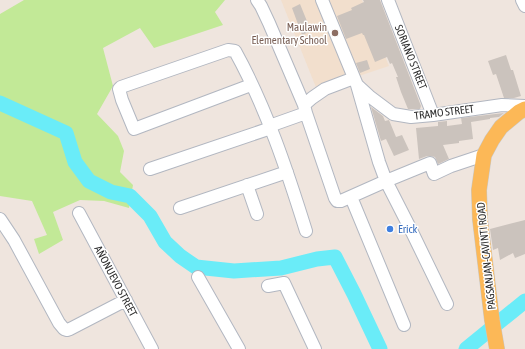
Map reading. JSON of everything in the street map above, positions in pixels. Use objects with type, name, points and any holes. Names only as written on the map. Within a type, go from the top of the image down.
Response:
[{"type":"main road","name":"PAGSANJAN-CAVINTI ROAD","points":[[497,348],[492,320],[480,219],[479,190],[484,155],[492,140],[502,127],[518,112],[525,108]]},
{"type":"street","points":[[257,0],[269,23],[305,109],[336,200],[339,202],[430,163],[434,174],[451,166],[484,155]]},
{"type":"street","points":[[322,0],[355,82],[378,162],[447,304]]},
{"type":"street","name":"SORIANO STREET","points":[[388,0],[433,115]]},
{"type":"street","points":[[522,0],[525,6]]},
{"type":"street","points":[[251,85],[134,130],[119,89],[121,87],[228,50],[235,51],[251,85],[271,128],[306,231]]},
{"type":"street","points":[[150,169],[271,128],[275,124],[305,109],[312,98],[325,89],[355,82]]},
{"type":"street","name":"TRAMO STREET","points":[[355,82],[369,96],[393,114],[411,117],[502,105],[525,108]]},
{"type":"street","points":[[180,208],[287,172]]},
{"type":"street","points":[[247,185],[257,214]]},
{"type":"street","points":[[351,197],[404,325]]},
{"type":"street","name":"AÑONUEVO STREET","points":[[79,213],[152,349]]},
{"type":"street","points":[[0,219],[14,240],[59,323],[64,329],[70,329],[126,300]]},
{"type":"street","points":[[198,278],[239,349]]},
{"type":"street","points":[[268,286],[284,283],[315,349]]},
{"type":"shaded area","name":"Maulawin Elementary School","points":[[281,0],[362,0],[389,66],[317,90]]},
{"type":"green space","points":[[24,0],[225,0],[215,12],[223,25],[154,48],[140,28],[103,48],[113,86],[97,114],[118,136],[124,151],[120,172],[133,185],[129,208],[104,201],[80,200],[53,212],[63,240],[39,254],[34,239],[47,235],[32,201],[0,196],[0,14]]},
{"type":"building","points":[[363,0],[380,0],[421,106],[420,109],[408,109],[392,63],[390,64],[387,57],[375,62],[362,33],[346,39],[337,16],[352,10],[351,8],[364,2]]},
{"type":"building","points":[[300,4],[311,31],[302,35],[292,8]]},
{"type":"building","points":[[506,55],[511,70],[513,70],[521,96],[514,98],[504,98],[496,74],[493,75],[488,61]]},
{"type":"building","points":[[367,60],[370,69],[360,73],[356,63]]},
{"type":"building","points":[[371,107],[383,116],[385,121],[389,120],[396,137],[402,135],[409,150],[394,156],[386,139],[381,141]]},
{"type":"building","points":[[504,113],[499,117],[471,122],[473,139],[443,145],[449,159],[438,164],[435,157],[427,156],[419,159],[416,128],[438,126],[438,122],[447,121],[447,126],[462,124],[461,118]]},
{"type":"building","points":[[525,220],[525,254],[515,258],[513,253],[500,260],[498,248],[493,250],[490,229]]},
{"type":"waterway","points":[[0,103],[66,133],[75,162],[89,181],[111,192],[130,196],[150,216],[165,242],[180,256],[196,267],[234,271],[281,268],[317,259],[335,257],[380,349]]},
{"type":"waterway","points":[[466,349],[525,301]]},
{"type":"place","name":"Maulawin Elementary School","points":[[335,33]]},
{"type":"place","name":"Erick","points":[[390,229]]}]
